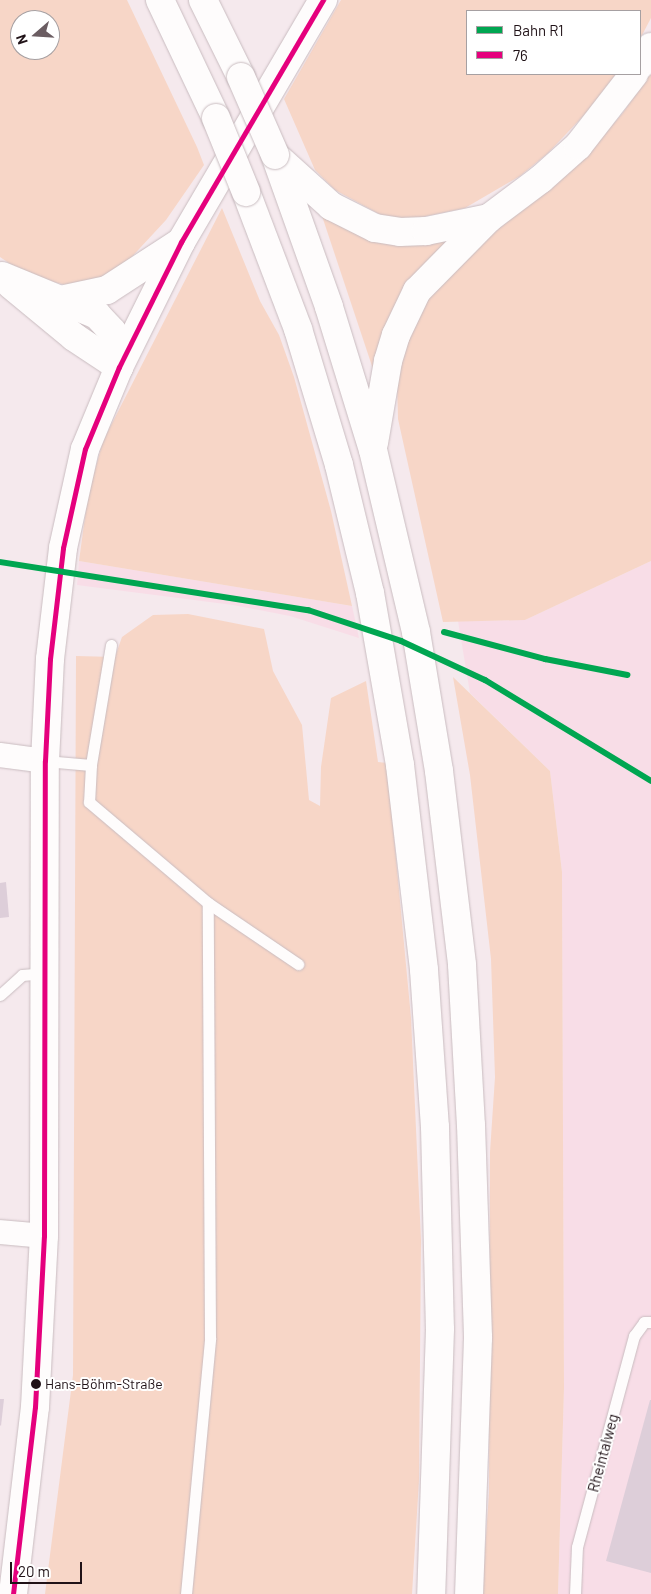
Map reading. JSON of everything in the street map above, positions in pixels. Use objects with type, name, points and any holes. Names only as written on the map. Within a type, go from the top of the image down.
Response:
[{"type":"main road","points":[[160,0],[216,118],[298,329],[351,511],[380,641],[400,765],[423,951],[435,1127],[440,1329],[431,1594]]},
{"type":"main road","points":[[203,0],[241,78],[275,155],[329,307],[373,450],[389,511],[424,669],[439,770],[462,965],[471,1125],[478,1338],[469,1594]]},
{"type":"main road","points":[[13,1594],[35,1407],[44,1236],[43,973],[45,761],[50,650],[63,548],[85,449],[119,367],[181,242],[323,0]]},
{"type":"main road","points":[[641,63],[651,47]]},
{"type":"main road","points":[[373,450],[388,361],[405,313],[433,272],[489,218],[542,179],[578,146],[633,75]]},
{"type":"main road","points":[[275,155],[331,206],[375,228],[400,232],[426,231],[489,218]]},
{"type":"main road","points":[[65,299],[107,290],[181,242]]},
{"type":"main road","points":[[1,275],[65,299],[97,315],[109,327],[116,341],[119,367]]},
{"type":"main road","points":[[1,275],[36,308],[119,367]]},
{"type":"street","points":[[0,755],[45,761]]},
{"type":"street","points":[[0,1232],[44,1236]]},
{"type":"lane","points":[[111,645],[91,765],[89,802],[208,903],[298,964]]},
{"type":"lane","points":[[45,761],[91,765]]},
{"type":"lane","points":[[186,1594],[210,1338],[208,903]]},
{"type":"lane","points":[[0,995],[22,975],[43,973]]},
{"type":"lane","name":"Rheintalweg","points":[[575,1594],[577,1547],[634,1336],[644,1322],[651,1322]]},
{"type":"shaded area","points":[[0,0],[127,0],[204,165],[166,220],[115,275],[75,287],[28,276],[0,257]]},
{"type":"shaded area","points":[[341,0],[651,0],[651,18],[641,37],[641,10],[466,10],[466,75],[615,75],[586,113],[548,153],[520,176],[465,208],[408,220],[381,215],[335,190],[315,170],[284,99]]},
{"type":"shaded area","points":[[651,73],[651,561],[525,620],[443,622],[398,419],[397,382],[403,345],[417,313],[441,276],[579,163],[622,114]]},
{"type":"shaded area","points":[[222,208],[260,301],[279,335],[294,377],[331,511],[352,606],[79,561],[88,495],[103,441]]},
{"type":"shaded area","points":[[321,213],[449,235],[452,242],[376,378]]},
{"type":"shaded area","points":[[79,561],[352,606],[359,638],[290,616],[233,605],[77,585]]},
{"type":"shaded area","points":[[651,561],[651,1594],[558,1594],[564,1388],[562,872],[550,771],[470,693],[458,621],[525,620]]},
{"type":"shaded area","points":[[188,614],[264,629],[273,671],[302,725],[309,800],[320,806],[321,767],[331,698],[366,681],[378,762],[387,763],[411,1018],[421,1240],[419,1480],[412,1594],[45,1594],[73,1375],[76,656],[115,657],[122,637],[153,615]]},
{"type":"shaded area","points":[[453,677],[550,771],[562,872],[564,1388],[558,1594],[482,1594],[489,1493],[490,1152],[495,1077],[491,959],[470,775]]},
{"type":"building","points":[[6,882],[9,917],[0,918],[0,883]]},
{"type":"building","points":[[0,1399],[4,1399],[1,1426],[0,1425]]},
{"type":"building","points":[[651,1400],[651,1573],[606,1561]]},
{"type":"rail line","name":"R1","points":[[0,562],[308,610],[401,641],[485,680],[651,781]]},
{"type":"rail line","name":"R1","points":[[444,632],[545,659],[627,675]]},
{"type":"transit line","name":"76","points":[[13,1594],[35,1407],[44,1236],[45,761],[50,659],[63,548],[85,449],[119,367],[181,242],[323,0]]},
{"type":"place","name":"Hans-Böhm-Straße","points":[[36,1384]]}]
